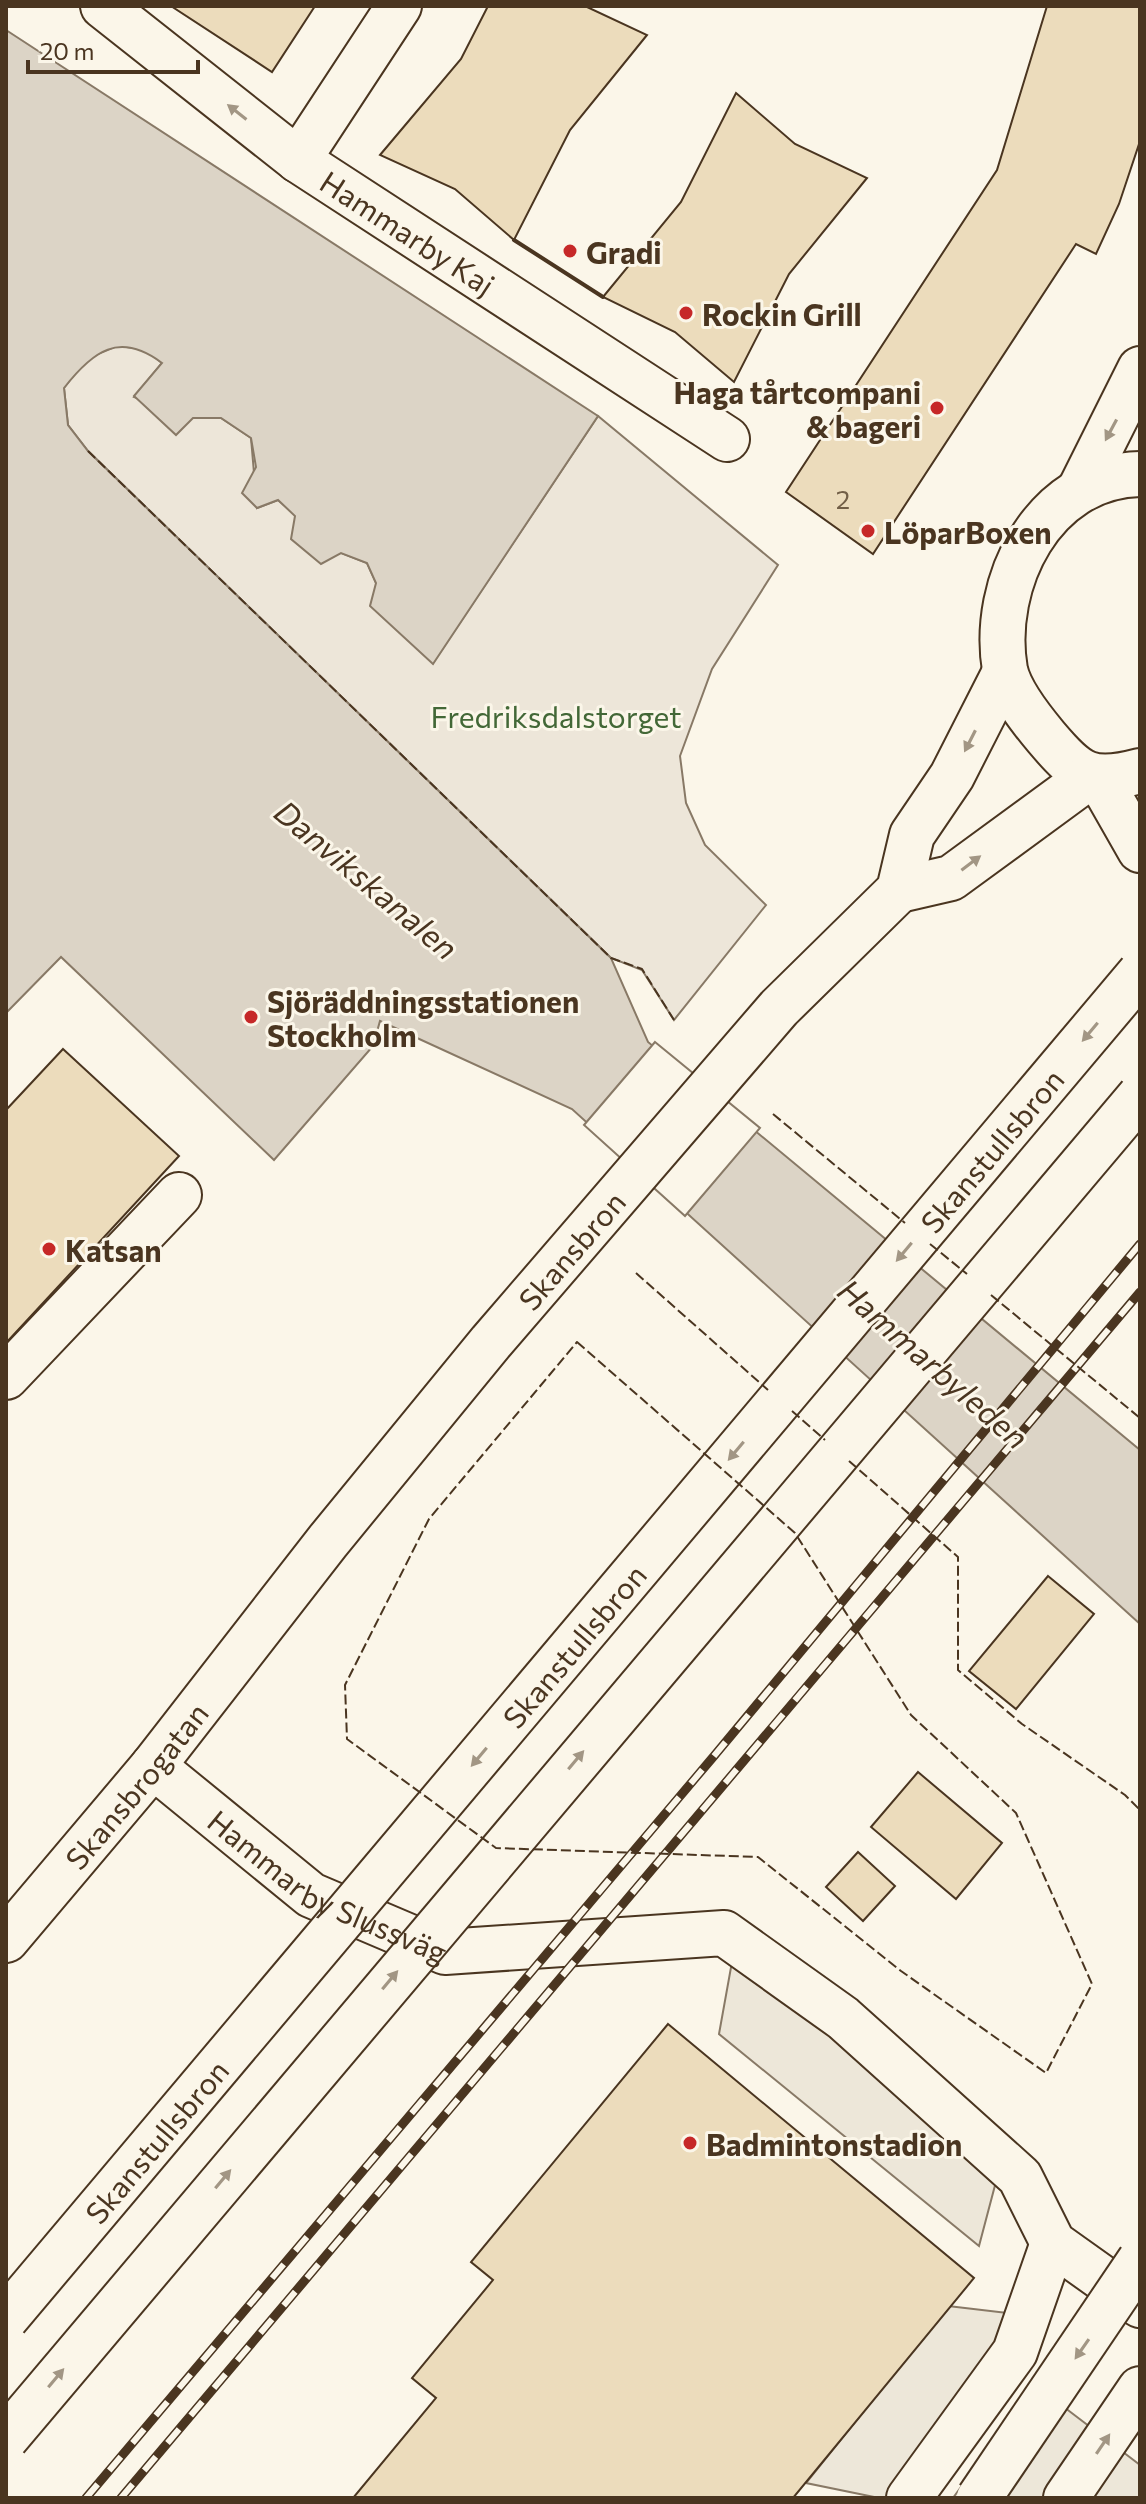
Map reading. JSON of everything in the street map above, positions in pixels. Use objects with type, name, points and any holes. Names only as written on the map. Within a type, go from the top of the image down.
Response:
[{"type":"main road","name":"Hammarby Kaj","points":[[103,6],[298,160],[727,439]]},
{"type":"main road","points":[[298,160],[399,6]]},
{"type":"main road","points":[[1080,489],[1140,369]]},
{"type":"main road","points":[[1140,474],[1080,489],[1056,506],[1019,557],[1003,611],[1005,672],[1029,716],[1059,752],[1109,775],[1140,850]]},
{"type":"main road","points":[[1005,672],[952,776],[912,835],[899,890],[951,878],[1109,775]]},
{"type":"main road","name":"Skansbron","points":[[264,1629],[328,1541],[491,1342],[779,1008],[899,890]]},
{"type":"main road","name":"Skanstullsbron","points":[[6,2318],[1140,973]]},
{"type":"main road","points":[[6,2438],[1140,1096]]},
{"type":"main road","points":[[6,1377],[179,1195]]},
{"type":"main road","name":"Skansbrogatan","points":[[6,1940],[264,1629]]},
{"type":"main road","name":"Hammarby Slussväg","points":[[153,1766],[311,1895],[445,1952],[724,1933],[843,2018],[1020,2177],[1053,2243],[1140,2305]]},
{"type":"main road","points":[[909,2498],[1015,2352],[1053,2243]]},
{"type":"main road","points":[[979,2498],[1140,2260]]},
{"type":"main road","points":[[1066,2498],[1140,2389]]},
{"type":"green space","name":"Fredriksdalstorget","points":[[117,346],[144,349],[162,363],[134,397],[193,417],[221,418],[251,438],[257,508],[278,500],[341,553],[367,563],[376,583],[433,663],[598,416],[778,565],[712,669],[680,756],[686,803],[705,845],[766,905],[674,1020],[642,970],[611,958],[88,451],[68,425],[64,388],[86,359]]},
{"type":"shaded area","points":[[737,1934],[1003,2155],[979,2246],[719,2034]]},
{"type":"shaded area","points":[[948,2306],[1033,2316],[915,2498],[879,2498],[806,2483]]},
{"type":"shaded area","points":[[1035,2385],[1140,2465],[1140,2498],[953,2498]]},
{"type":"water","points":[[6,30],[598,416],[433,664],[370,606],[376,583],[367,563],[341,553],[321,564],[291,539],[295,516],[278,500],[257,508],[242,493],[256,467],[251,438],[221,418],[193,418],[176,435],[134,396],[162,363],[133,348],[108,350],[96,355],[64,388],[68,425],[88,451],[611,958],[648,1042],[1140,1450],[1140,1624],[572,1109],[380,1021],[373,1046],[274,1160],[61,957],[6,1013]]},
{"type":"pier","points":[[655,1042],[760,1128],[685,1216],[584,1125]]},
{"type":"building","points":[[171,6],[315,6],[272,72]]},
{"type":"building","points":[[488,6],[585,6],[647,35],[570,130],[514,240],[455,189],[380,155],[461,59]]},
{"type":"building","points":[[1047,6],[1140,6],[1140,141],[1119,204],[1096,254],[1076,244],[873,554],[786,492],[997,170]]},
{"type":"building","points":[[736,93],[795,144],[867,178],[789,274],[734,382],[675,332],[603,297],[681,202]]},
{"type":"building","name":"Katsan","points":[[63,1049],[179,1156],[6,1343],[6,1110]]},
{"type":"building","points":[[1048,1576],[1094,1614],[1016,1709],[969,1671]]},
{"type":"building","points":[[918,1772],[1002,1843],[956,1899],[871,1827]]},
{"type":"building","points":[[858,1852],[895,1886],[863,1921],[826,1887]]},
{"type":"building","name":"Badmintonstadion","points":[[668,2024],[974,2278],[793,2498],[353,2498],[436,2398],[412,2378],[493,2280],[471,2262]]},
{"type":"railway","points":[[86,2498],[714,1756],[1140,1244]]},
{"type":"railway","points":[[121,2498],[1140,1292]]},
{"type":"fence","points":[[88,451],[611,958],[642,969],[674,1020]]},
{"type":"fence","points":[[773,1114],[905,1223]]},
{"type":"fence","points":[[930,1244],[967,1274]]},
{"type":"fence","points":[[636,1273],[768,1390]]},
{"type":"fence","points":[[991,1295],[1140,1418]]},
{"type":"fence","points":[[577,1342],[795,1533],[911,1715],[1016,1813],[1092,1984],[1046,2073],[901,1971],[758,1857],[496,1848],[347,1739],[345,1685],[429,1519],[577,1342]]},
{"type":"fence","points":[[792,1411],[825,1440]]},
{"type":"fence","points":[[849,1461],[958,1557],[958,1670],[1022,1724],[1125,1795],[1140,1810]]},
{"type":"wall","points":[[514,240],[603,297]]},
{"type":"place","name":"Gradi","points":[[570,251]]},
{"type":"place","name":"Rockin Grill","points":[[686,313]]},
{"type":"place","name":"Haga tårtcompani & bageri","points":[[937,408]]},
{"type":"place","name":"LöparBoxen","points":[[868,531]]},
{"type":"place","name":"Sjöräddningsstationen Stockholm","points":[[251,1017]]},
{"type":"place","name":"Katsan","points":[[49,1249]]},
{"type":"place","name":"Badmintonstadion","points":[[690,2143]]},
{"type":"water label","name":"Danvikskanalen","points":[[367,879]]},
{"type":"water label","name":"Hammarbyleden","points":[[934,1363]]}]
